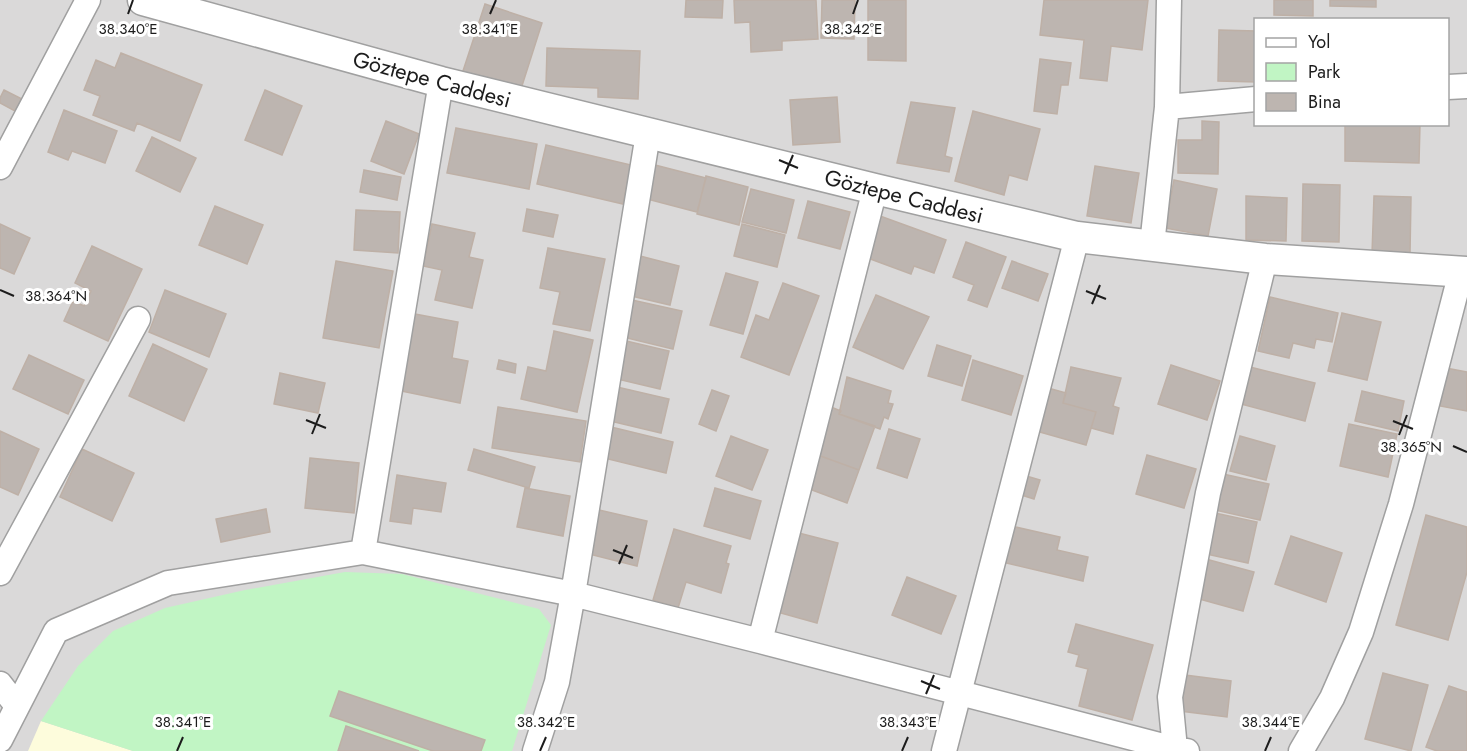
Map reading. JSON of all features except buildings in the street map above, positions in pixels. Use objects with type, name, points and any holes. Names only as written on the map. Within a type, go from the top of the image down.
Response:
[{"type":"street","points":[[0,167],[88,0]]},
{"type":"street","name":"Göztepe Caddesi","points":[[143,0],[441,82],[1077,237],[1265,259],[1464,272]]},
{"type":"street","points":[[1152,245],[1167,107],[1169,0]]},
{"type":"street","points":[[363,552],[441,82]]},
{"type":"street","points":[[1449,87],[1467,87]]},
{"type":"street","points":[[1167,107],[1254,99]]},
{"type":"street","points":[[535,751],[557,682],[648,134]]},
{"type":"street","points":[[760,641],[875,189]]},
{"type":"street","points":[[944,751],[1077,237]]},
{"type":"street","points":[[0,740],[56,631],[168,583],[363,552],[573,594],[1181,750],[1170,697],[1208,493],[1265,259]]},
{"type":"street","points":[[1301,751],[1332,698],[1361,632],[1401,504],[1464,272]]},
{"type":"street","points":[[0,573],[138,319]]},
{"type":"street","points":[[0,684],[17,706]]},
{"type":"shaded area","points":[[0,0],[1467,0],[1467,751],[0,751]]},
{"type":"shaded area","points":[[41,721],[133,751],[28,751]]},
{"type":"green space","points":[[345,572],[402,574],[539,609],[551,625],[512,751],[133,751],[41,721],[78,666],[113,631],[165,608],[245,590]]}]
